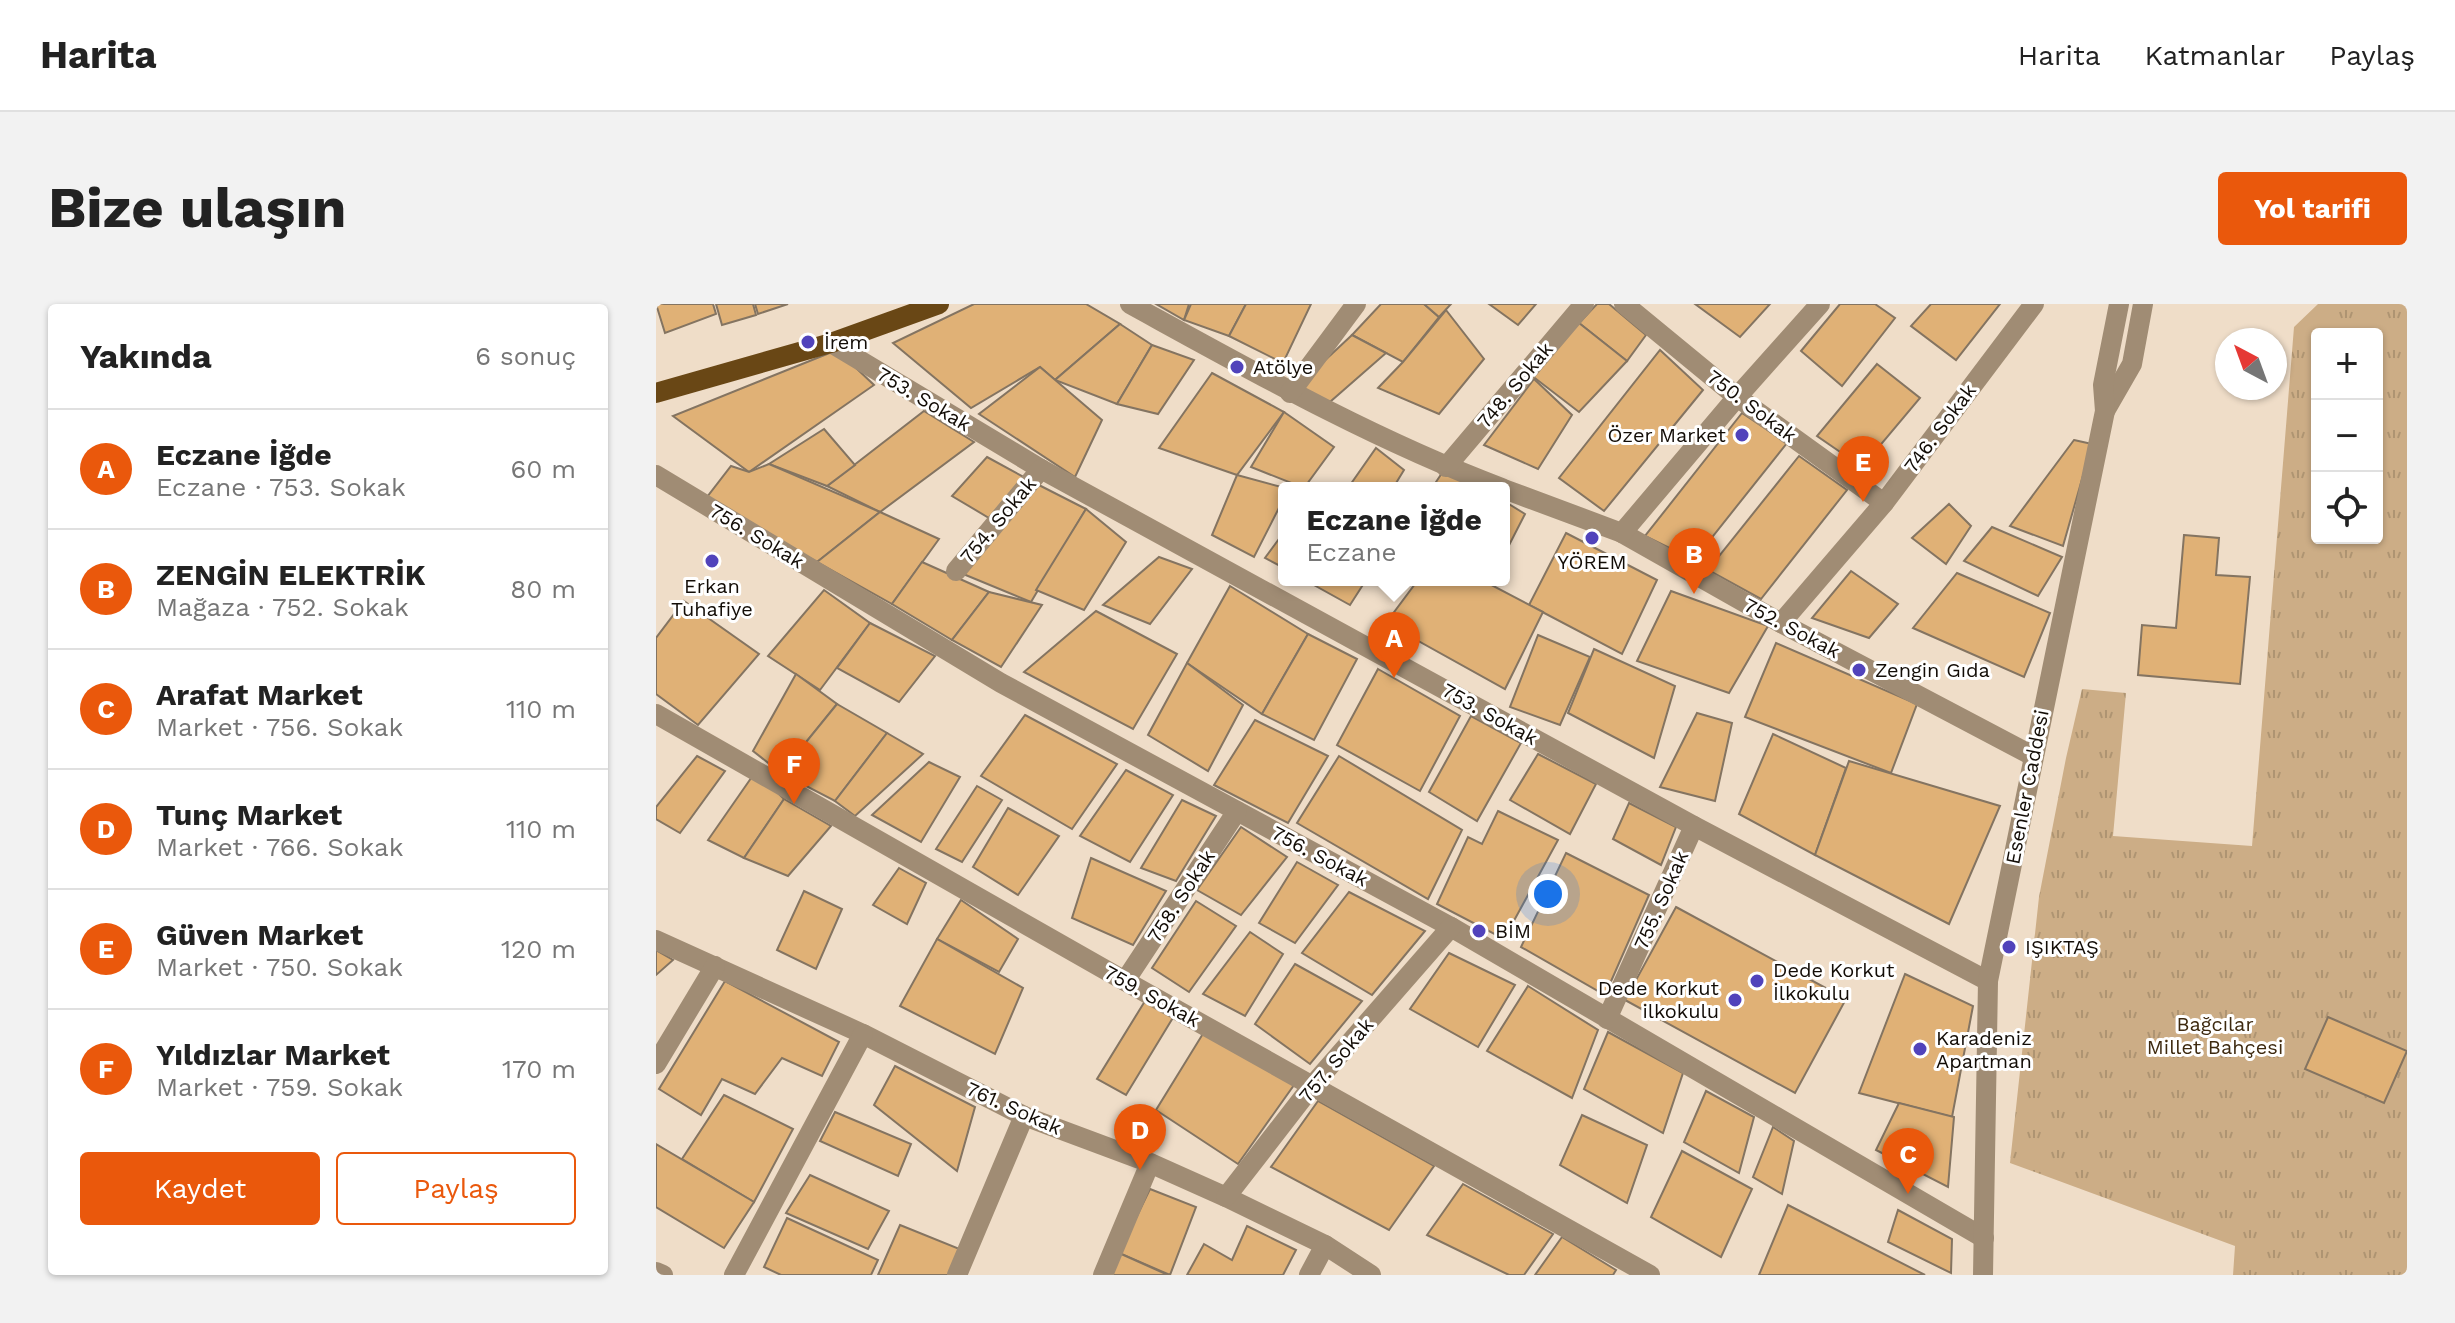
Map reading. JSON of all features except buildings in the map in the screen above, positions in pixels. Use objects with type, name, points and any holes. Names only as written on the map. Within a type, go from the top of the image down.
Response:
[{"type":"main road","points":[[656,393],[831,343],[939,304]]},
{"type":"street","name":"752. Sokak","points":[[1130,304],[1290,393],[1446,467],[1487,482]]},
{"type":"street","points":[[1290,393],[1356,304]]},
{"type":"street","name":"748. Sokak","points":[[1446,467],[1584,304]]},
{"type":"street","name":"750. Sokak","points":[[1624,304],[1737,397],[1884,503]]},
{"type":"street","points":[[1622,533],[1820,304]]},
{"type":"street","name":"746. Sokak","points":[[1781,623],[1884,503],[2034,304]]},
{"type":"street","name":"Esenler Caddesi","points":[[1983,1275],[1988,981],[2105,411],[2103,385],[2119,304]]},
{"type":"street","points":[[2105,411],[2132,364],[2143,304]]},
{"type":"street","name":"753. Sokak","points":[[831,343],[1041,469],[1694,826],[1988,981]]},
{"type":"street","name":"754. Sokak","points":[[956,571],[1041,469]]},
{"type":"street","name":"756. Sokak","points":[[656,475],[1001,683],[1451,927],[1984,1238]]},
{"type":"street","name":"752. Sokak","points":[[1510,491],[1622,533],[1781,623],[2033,756]]},
{"type":"street","name":"759. Sokak","points":[[656,714],[1650,1275]]},
{"type":"street","name":"758. Sokak","points":[[1125,981],[1237,811]]},
{"type":"street","name":"755. Sokak","points":[[1607,1019],[1694,826]]},
{"type":"street","name":"757. Sokak","points":[[1226,1197],[1312,1086],[1451,927]]},
{"type":"street","name":"761. Sokak","points":[[656,940],[863,1034],[1024,1116],[1150,1163],[1226,1197],[1325,1245],[1371,1275]]},
{"type":"street","points":[[656,1064],[715,966]]},
{"type":"street","points":[[734,1275],[863,1034]]},
{"type":"street","points":[[957,1275],[1024,1116]]},
{"type":"street","points":[[1103,1275],[1150,1163]]},
{"type":"street","points":[[1309,1275],[1325,1245]]},
{"type":"street","points":[[656,1272],[663,1275]]},
{"type":"green space","name":"Bağcılar Millet Bahçesi","points":[[2318,304],[2407,304],[2407,1275],[2233,1275],[2235,1246],[2010,1163],[2039,897],[2082,689],[2126,693],[2113,836],[2252,846],[2294,327]]},
{"type":"place","name":"İrem","points":[[808,342]]},
{"type":"place","name":"Atölye","points":[[1237,367]]},
{"type":"place","name":"Özer Market","points":[[1742,435]]},
{"type":"place","name":"Güven Market","points":[[1863,502]]},
{"type":"place","name":"YÖREM","points":[[1592,538]]},
{"type":"place","name":"Erkan Tuhafiye","points":[[712,561]]},
{"type":"place","name":"ZENGİN ELEKTRİK","points":[[1694,594]]},
{"type":"place","name":"Zengin Gıda","points":[[1859,670]]},
{"type":"place","name":"Eczane İğde","points":[[1394,678]]},
{"type":"place","name":"Yıldızlar Market","points":[[794,804]]},
{"type":"place","name":"BİM","points":[[1479,931]]},
{"type":"place","name":"IŞIKTAŞ","points":[[2009,947]]},
{"type":"place","name":"Dede Korkut İlkokulu","points":[[1757,981]]},
{"type":"place","name":"Dede Korkut ilkokulu","points":[[1735,1000]]},
{"type":"place","name":"Karadeniz Apartman","points":[[1920,1049]]},
{"type":"place","name":"Tunç Market","points":[[1140,1170]]},
{"type":"place","name":"Arafat Market","points":[[1908,1194]]}]
